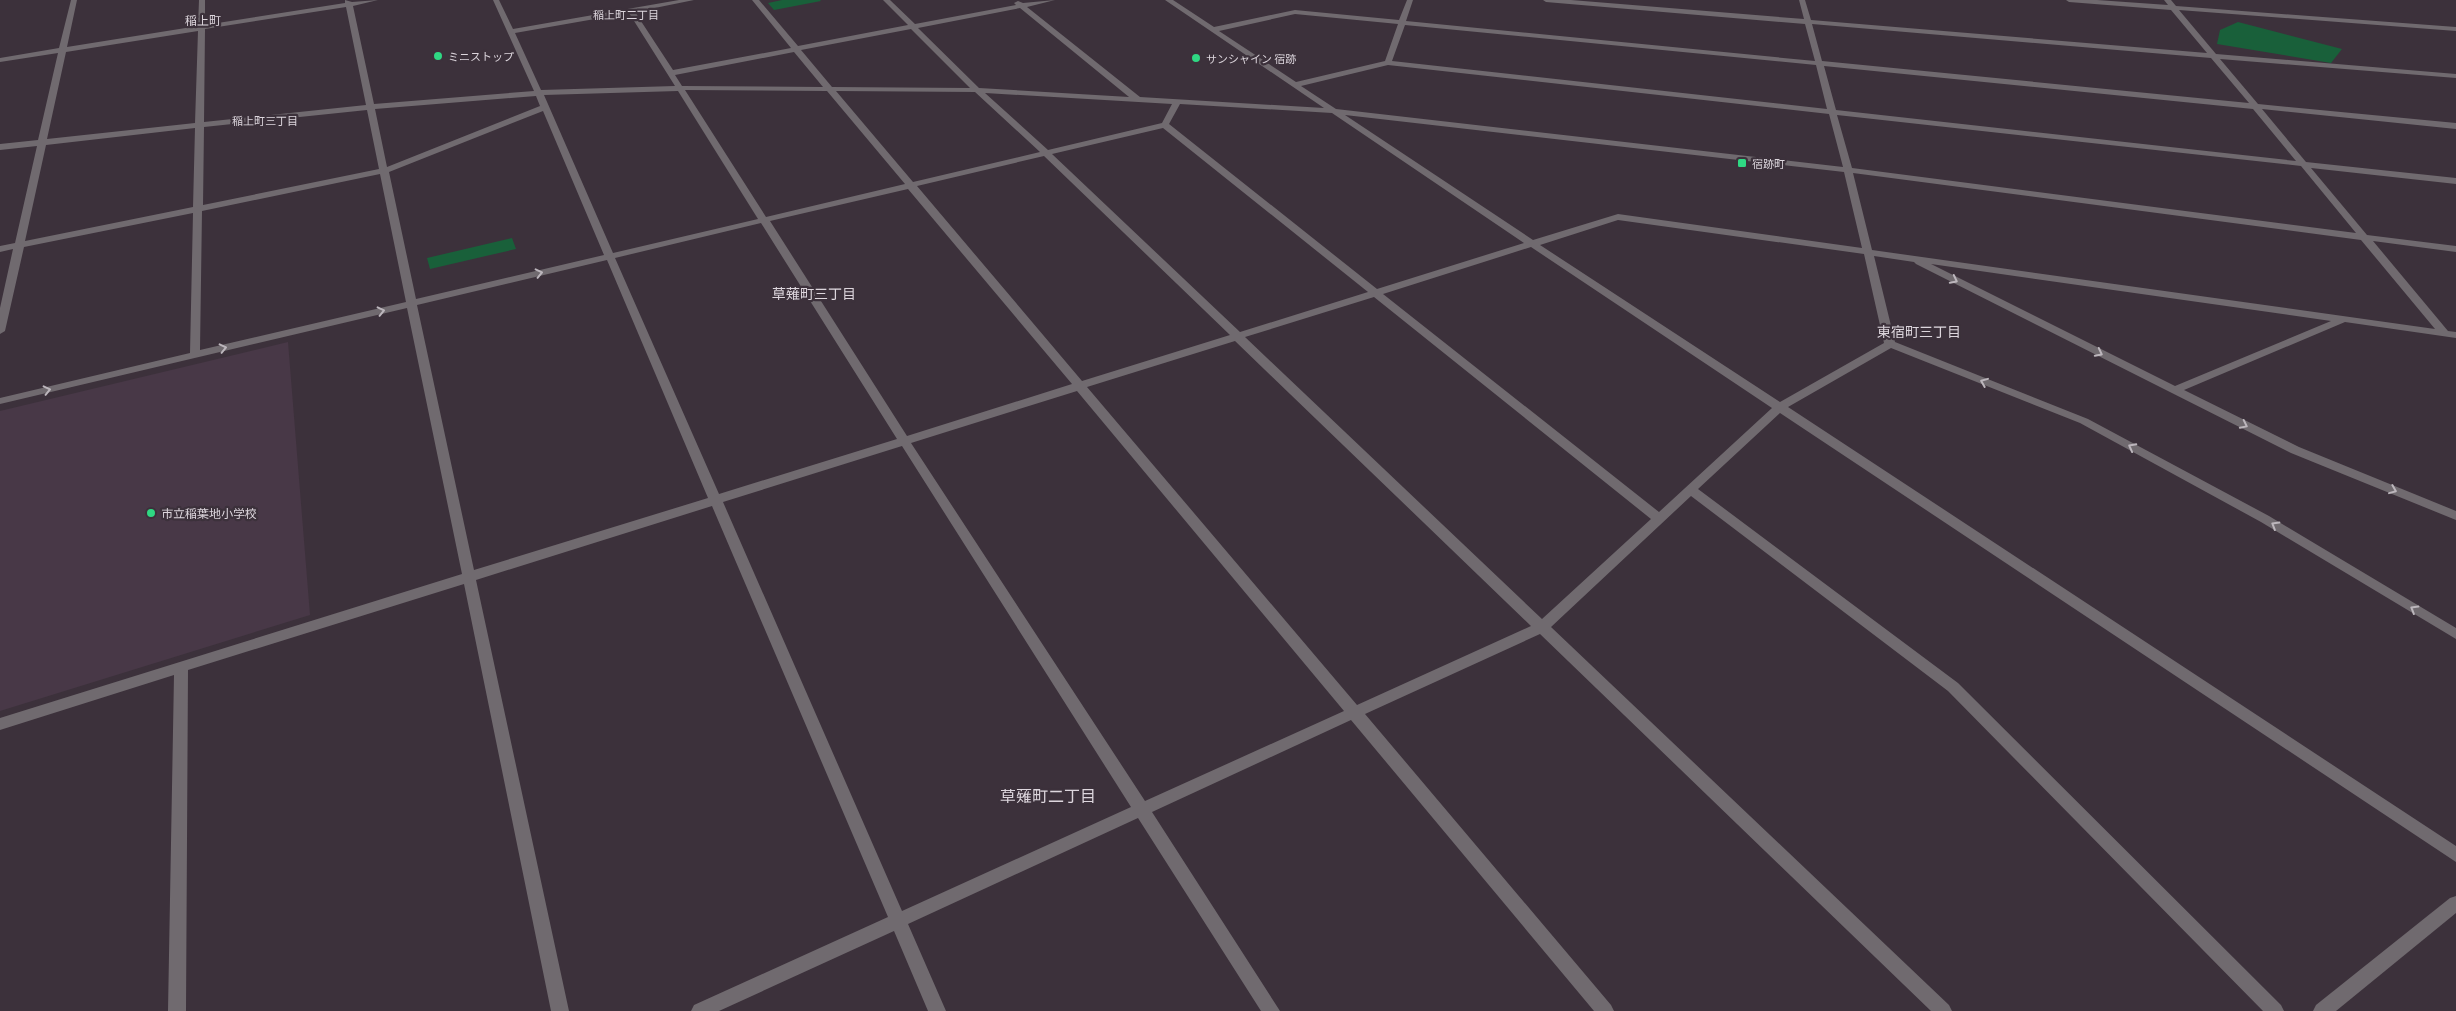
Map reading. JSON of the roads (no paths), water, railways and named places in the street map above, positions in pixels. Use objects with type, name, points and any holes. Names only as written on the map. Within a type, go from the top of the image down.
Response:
[{"type":"street","points":[[0,331],[74,0]]},
{"type":"street","points":[[195,354],[202,0]]},
{"type":"street","points":[[0,60],[202,28],[349,2],[376,0]]},
{"type":"street","points":[[496,0],[545,107],[937,1011]]},
{"type":"street","points":[[510,32],[691,0]]},
{"type":"street","points":[[755,0],[909,186],[1605,1011]]},
{"type":"street","points":[[886,0],[977,90],[1046,153],[1237,338],[1943,1011]]},
{"type":"street","points":[[1014,0],[1137,99]]},
{"type":"street","points":[[671,73],[1052,0]]},
{"type":"street","points":[[1168,0],[1533,245],[2456,856]]},
{"type":"street","points":[[1388,63],[1410,0]]},
{"type":"street","points":[[1546,0],[1808,24],[2456,76]]},
{"type":"street","points":[[1802,0],[1848,170],[1890,344]]},
{"type":"street","points":[[2070,0],[2456,29]]},
{"type":"street","points":[[2167,0],[2363,238],[2444,333],[2456,340]]},
{"type":"street","points":[[349,2],[560,1011]]},
{"type":"street","points":[[631,10],[905,442],[1143,809],[1271,1011]]},
{"type":"street","points":[[1212,30],[1295,12],[2456,126]]},
{"type":"street","points":[[1294,85],[1388,63],[2456,181]]},
{"type":"street","points":[[0,146],[370,107],[537,93],[681,88],[977,90],[1332,111],[1848,170],[2456,249]]},
{"type":"street","points":[[1166,125],[1178,101]]},
{"type":"street","points":[[0,249],[384,171],[545,107]]},
{"type":"street","points":[[0,401],[1166,125]]},
{"type":"street","points":[[1166,125],[1659,519]]},
{"type":"street","points":[[0,724],[1618,218],[2456,335]]},
{"type":"street","points":[[1910,258],[2296,450],[2456,516]]},
{"type":"street","points":[[2174,390],[2345,318]]},
{"type":"street","points":[[700,1011],[1542,627],[1780,407],[1890,344]]},
{"type":"street","points":[[1890,344],[2084,421],[2265,518],[2456,634]]},
{"type":"street","points":[[1690,489],[1953,687],[2274,1011]]},
{"type":"street","points":[[176,1011],[182,668]]},
{"type":"street","points":[[2322,1011],[2456,903]]},
{"type":"place","name":"ミニストップ","points":[[438,56]]},
{"type":"place","name":"サンシャイン 宿跡","points":[[1196,58]]},
{"type":"place","name":"宿跡町","points":[[1742,163]]},
{"type":"place","name":"市立稲葉地小学校","points":[[151,513]]},
{"type":"district","name":"稲上町二丁目","points":[[626,14]]},
{"type":"district","name":"稲上町","points":[[203,20]]},
{"type":"district","name":"稲上町三丁目","points":[[265,120]]},
{"type":"district","name":"草薙町三丁目","points":[[814,293]]},
{"type":"district","name":"東宿町三丁目","points":[[1919,331]]},
{"type":"district","name":"草薙町二丁目","points":[[1048,796]]}]
